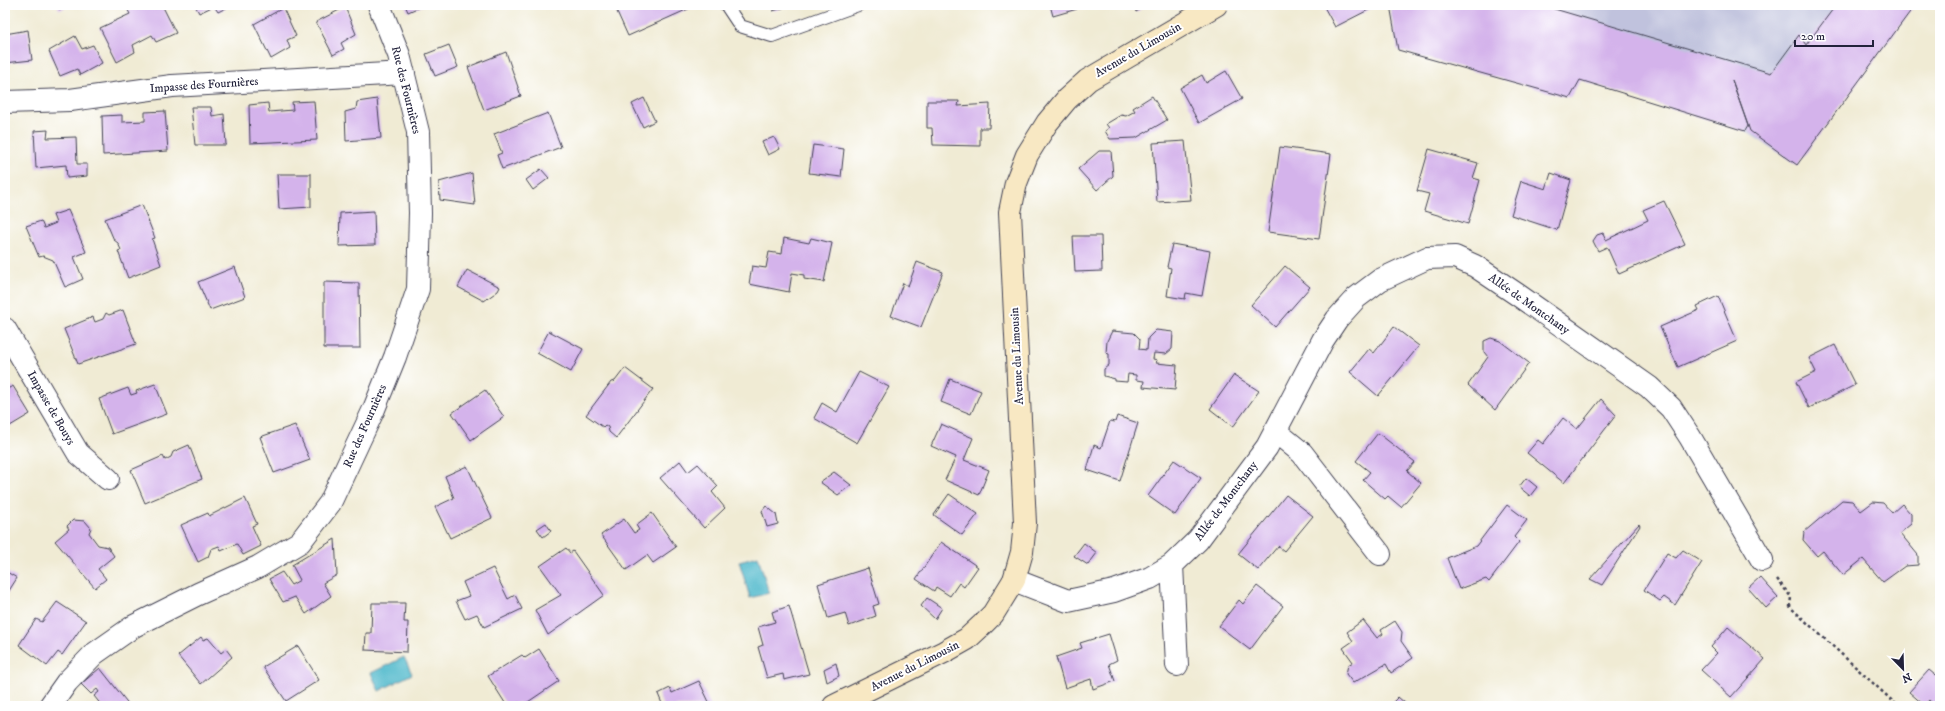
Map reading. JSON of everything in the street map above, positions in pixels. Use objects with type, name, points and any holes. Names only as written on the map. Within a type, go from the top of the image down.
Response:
[{"type":"main road","name":"Avenue du Limousin","points":[[834,706],[944,652],[967,639],[994,614],[1014,580],[1022,552],[1025,523],[1010,212],[1016,183],[1027,155],[1046,123],[1088,80],[1216,5]]},
{"type":"street","name":"Rue des Fournières","points":[[50,706],[67,682],[94,654],[134,626],[198,594],[258,568],[300,542],[330,504],[374,409],[395,357],[418,289],[420,212],[418,132],[399,55],[379,5]]},
{"type":"street","name":"Impasse des Fournières","points":[[5,102],[70,100],[172,86],[404,73]]},
{"type":"street","name":"Allée de Montchany","points":[[1014,580],[1068,601],[1114,591],[1150,578],[1172,565],[1198,540],[1246,476],[1276,431],[1323,340],[1337,319],[1356,298],[1380,280],[1405,267],[1427,258],[1455,256],[1475,266],[1518,295],[1649,387],[1671,408],[1690,437],[1762,560]]},
{"type":"street","name":"Impasse de Bouys","points":[[5,329],[78,453],[108,479]]},
{"type":"street","points":[[1276,431],[1302,453],[1380,554]]},
{"type":"street","points":[[1172,565],[1177,665]]},
{"type":"lane","points":[[726,5],[740,26],[772,36],[858,5]]},
{"type":"path","points":[[1791,597],[1790,607],[1898,706]]},
{"type":"shaded area","points":[[1389,5],[1915,5],[1797,165],[1745,131],[1580,80],[1570,98],[1398,50]]},
{"type":"water","points":[[758,556],[769,593],[750,598],[739,561]]},
{"type":"water","points":[[404,657],[412,674],[379,691],[371,673]]},
{"type":"building","points":[[57,5],[69,5],[60,10]]},
{"type":"building","points":[[125,5],[162,5],[176,33],[156,42],[152,35],[133,45],[135,52],[117,62],[100,28],[130,14]]},
{"type":"building","points":[[195,5],[232,5],[218,12],[214,6],[199,13]]},
{"type":"building","points":[[405,5],[424,5],[408,12]]},
{"type":"building","points":[[614,5],[697,5],[628,36]]},
{"type":"building","points":[[772,5],[792,5],[773,11]]},
{"type":"building","points":[[1050,5],[1076,5],[1077,9],[1053,16]]},
{"type":"building","points":[[1134,5],[1147,5],[1136,12]]},
{"type":"building","points":[[1323,5],[1378,5],[1335,27]]},
{"type":"building","points":[[1390,5],[1541,5],[1771,73],[1799,35],[1806,45],[1836,5],[1915,5],[1797,165],[1750,131],[1732,80],[1748,126],[1745,131],[1580,80],[1570,98],[1398,50]]},
{"type":"building","points":[[345,7],[356,34],[341,43],[344,49],[333,55],[316,22]]},
{"type":"building","points":[[283,8],[296,36],[287,40],[290,48],[271,59],[254,24]]},
{"type":"building","points":[[28,30],[32,60],[5,63],[5,34]]},
{"type":"building","points":[[75,36],[82,49],[93,45],[102,63],[80,75],[77,69],[60,76],[49,51]]},
{"type":"building","points":[[449,45],[458,67],[435,76],[426,54]]},
{"type":"building","points":[[506,52],[521,96],[484,110],[468,67]]},
{"type":"building","points":[[1226,71],[1242,99],[1199,123],[1180,88],[1202,75],[1206,83]]},
{"type":"building","points":[[1152,96],[1167,120],[1136,138],[1110,139],[1105,131],[1109,128],[1106,124],[1121,115],[1126,116],[1135,111],[1133,108]]},
{"type":"building","points":[[644,98],[655,121],[643,127],[632,104]]},
{"type":"building","points":[[377,99],[381,138],[346,141],[345,112],[356,109],[357,102]]},
{"type":"building","points":[[314,101],[317,140],[250,143],[249,105],[268,103],[269,112],[293,110],[292,102]]},
{"type":"building","points":[[927,101],[959,101],[958,106],[990,104],[989,128],[980,128],[980,146],[933,145],[932,128],[927,128]]},
{"type":"building","points":[[191,107],[211,107],[212,116],[224,114],[226,145],[195,145]]},
{"type":"building","points":[[165,111],[168,151],[103,155],[102,116],[122,115],[122,122],[145,121],[145,112]]},
{"type":"building","points":[[548,113],[561,147],[502,169],[497,155],[502,153],[494,134]]},
{"type":"building","points":[[48,130],[47,138],[76,137],[77,164],[87,164],[87,176],[67,178],[66,165],[36,168],[34,131]]},
{"type":"building","points":[[774,137],[780,149],[768,155],[762,142]]},
{"type":"building","points":[[1185,141],[1191,200],[1157,202],[1153,143]]},
{"type":"building","points":[[813,145],[844,149],[841,177],[809,173]]},
{"type":"building","points":[[1280,147],[1331,154],[1319,239],[1268,232]]},
{"type":"building","points":[[1429,149],[1478,163],[1473,178],[1480,180],[1468,224],[1424,211],[1429,194],[1417,191]]},
{"type":"building","points":[[1099,151],[1111,151],[1113,176],[1097,190],[1078,169]]},
{"type":"building","points":[[541,169],[549,178],[533,190],[526,180]]},
{"type":"building","points":[[472,173],[475,205],[440,200],[439,182]]},
{"type":"building","points":[[1551,173],[1571,180],[1557,230],[1511,215],[1521,181],[1546,189]]},
{"type":"building","points":[[277,174],[311,174],[311,207],[279,209]]},
{"type":"building","points":[[1664,201],[1685,244],[1619,274],[1607,247],[1598,251],[1593,241],[1597,235],[1603,233],[1606,240],[1648,220],[1643,210]]},
{"type":"building","points":[[142,205],[155,238],[152,239],[161,265],[128,278],[118,251],[121,250],[118,243],[114,240],[105,219]]},
{"type":"building","points":[[68,210],[86,252],[74,257],[83,279],[65,287],[53,260],[43,256],[39,257],[26,226],[41,221],[44,228],[56,223],[53,215]]},
{"type":"building","points":[[374,211],[375,245],[339,246],[340,213]]},
{"type":"building","points":[[1073,236],[1101,236],[1102,271],[1075,272]]},
{"type":"building","points":[[784,238],[809,243],[811,238],[832,243],[824,282],[804,279],[804,275],[792,273],[789,292],[749,284],[752,266],[766,268],[769,252],[782,254]]},
{"type":"building","points":[[1172,244],[1210,251],[1202,296],[1186,293],[1185,299],[1167,296],[1171,268],[1167,267]]},
{"type":"building","points":[[917,262],[943,272],[921,327],[891,316],[903,283],[908,286]]},
{"type":"building","points":[[1285,266],[1310,287],[1275,327],[1251,305]]},
{"type":"building","points":[[235,267],[245,297],[210,310],[198,282]]},
{"type":"building","points":[[467,270],[500,287],[498,291],[484,301],[458,287]]},
{"type":"building","points":[[324,282],[359,283],[360,348],[324,348]]},
{"type":"building","points":[[1718,296],[1737,341],[1678,367],[1660,327],[1699,310],[1697,306]]},
{"type":"building","points":[[123,310],[136,344],[78,364],[64,329],[93,317],[95,322],[103,319],[106,313],[109,315]]},
{"type":"building","points":[[1394,327],[1419,346],[1378,396],[1350,372],[1369,349],[1374,353]]},
{"type":"building","points":[[1156,330],[1173,332],[1172,349],[1166,354],[1154,353],[1153,359],[1157,360],[1156,363],[1177,365],[1175,390],[1143,387],[1144,381],[1136,380],[1136,375],[1128,374],[1127,382],[1115,381],[1115,379],[1104,376],[1104,369],[1109,365],[1109,354],[1106,353],[1107,341],[1112,331],[1134,333],[1140,339],[1139,349],[1147,350],[1148,338]]},
{"type":"building","points":[[549,331],[583,349],[571,372],[537,353]]},
{"type":"building","points":[[1491,338],[1500,341],[1529,363],[1495,410],[1468,385],[1488,357],[1484,352],[1484,341]]},
{"type":"building","points":[[1835,345],[1855,385],[1809,408],[1796,382],[1816,372],[1809,358]]},
{"type":"building","points":[[625,368],[653,389],[616,438],[609,432],[608,427],[605,425],[603,427],[586,415],[611,382],[615,381]]},
{"type":"building","points":[[859,372],[889,387],[857,443],[814,418],[822,403],[837,412]]},
{"type":"building","points":[[1234,375],[1259,391],[1233,427],[1210,409]]},
{"type":"building","points":[[950,379],[981,391],[971,414],[941,402]]},
{"type":"building","points":[[155,384],[167,414],[112,434],[99,399],[128,388],[131,395],[137,393],[136,391]]},
{"type":"building","points":[[13,386],[30,414],[5,429],[5,390]]},
{"type":"building","points":[[485,390],[504,417],[471,440],[452,413]]},
{"type":"building","points":[[1601,399],[1616,415],[1564,483],[1527,453],[1538,440],[1543,444],[1563,418],[1577,429]]},
{"type":"building","points":[[1117,416],[1138,423],[1120,481],[1087,470],[1094,445],[1101,448],[1110,421],[1115,422]]},
{"type":"building","points":[[941,424],[973,438],[964,460],[989,470],[979,495],[945,480],[956,457],[931,446]]},
{"type":"building","points":[[295,425],[310,460],[274,473],[260,437]]},
{"type":"building","points":[[1378,433],[1415,462],[1407,471],[1421,483],[1401,507],[1388,496],[1385,499],[1363,480],[1370,472],[1356,461]]},
{"type":"building","points":[[189,445],[202,479],[145,503],[131,470],[163,456],[165,460],[171,457],[173,452]]},
{"type":"building","points":[[1174,460],[1201,478],[1175,515],[1148,496]]},
{"type":"building","points":[[680,461],[688,472],[698,464],[718,486],[712,492],[725,508],[704,528],[660,478]]},
{"type":"building","points":[[467,466],[492,518],[450,538],[435,507],[454,498],[445,476]]},
{"type":"building","points":[[834,472],[851,485],[838,495],[820,482]]},
{"type":"building","points":[[1526,478],[1537,487],[1530,496],[1519,487]]},
{"type":"building","points":[[949,494],[978,514],[962,535],[934,515]]},
{"type":"building","points":[[1286,495],[1313,516],[1284,551],[1278,546],[1258,570],[1238,554]]},
{"type":"building","points":[[245,498],[257,524],[252,526],[261,546],[243,555],[237,544],[221,551],[219,546],[211,549],[208,557],[198,562],[181,525],[208,513],[209,516]]},
{"type":"building","points":[[1842,500],[1852,501],[1861,511],[1873,502],[1883,503],[1892,513],[1902,504],[1911,514],[1911,524],[1900,533],[1918,555],[1918,565],[1905,566],[1883,582],[1863,559],[1843,575],[1823,551],[1817,556],[1803,540],[1804,532]]},
{"type":"building","points":[[1507,505],[1527,520],[1514,537],[1519,542],[1489,582],[1486,579],[1459,589],[1447,558],[1476,546]]},
{"type":"building","points":[[766,506],[776,514],[778,524],[767,527],[762,511]]},
{"type":"building","points":[[652,513],[676,547],[653,563],[647,555],[626,570],[601,535],[624,519],[634,533],[639,530],[636,525]]},
{"type":"building","points":[[73,520],[85,521],[91,528],[89,533],[98,545],[108,547],[114,556],[98,569],[106,579],[95,588],[55,541],[69,529],[67,526]]},
{"type":"building","points":[[546,523],[551,531],[543,537],[537,529]]},
{"type":"building","points":[[1639,524],[1640,526],[1602,585],[1590,579]]},
{"type":"building","points":[[335,539],[337,575],[323,583],[331,596],[306,614],[295,597],[283,602],[269,579],[282,572],[291,585],[300,580],[292,565]]},
{"type":"building","points":[[941,542],[978,567],[964,587],[959,583],[950,596],[936,587],[934,591],[916,579]]},
{"type":"building","points":[[1084,543],[1097,553],[1088,565],[1074,556]]},
{"type":"building","points":[[566,548],[570,553],[573,551],[604,595],[548,635],[535,610],[561,595],[540,566]]},
{"type":"building","points":[[1683,550],[1702,562],[1675,605],[1664,597],[1660,601],[1644,590],[1667,553],[1676,558]]},
{"type":"building","points":[[493,568],[508,599],[515,595],[522,609],[484,627],[477,614],[465,619],[456,601],[469,596],[463,582]]},
{"type":"building","points":[[868,568],[879,604],[873,606],[876,616],[849,626],[845,613],[828,618],[818,584]]},
{"type":"building","points":[[5,571],[17,578],[5,597]]},
{"type":"building","points":[[1760,577],[1778,597],[1766,608],[1748,588]]},
{"type":"building","points":[[1257,586],[1283,606],[1250,650],[1219,626],[1239,600],[1243,604]]},
{"type":"building","points":[[927,598],[942,608],[935,619],[921,606]]},
{"type":"building","points":[[57,602],[86,621],[62,655],[58,652],[47,666],[19,645],[36,619],[42,622]]},
{"type":"building","points":[[372,603],[405,603],[404,622],[408,622],[407,652],[365,650],[366,633],[371,633]]},
{"type":"building","points":[[789,606],[809,674],[784,680],[783,674],[767,678],[758,647],[763,645],[758,627],[775,622],[772,612]]},
{"type":"building","points":[[1363,620],[1377,638],[1383,634],[1381,630],[1395,621],[1402,632],[1401,641],[1413,658],[1391,673],[1386,664],[1353,683],[1346,674],[1348,665],[1353,662],[1343,648],[1353,641],[1347,632]]},
{"type":"building","points":[[1728,627],[1765,659],[1731,697],[1701,670],[1717,653],[1711,647]]},
{"type":"building","points":[[1109,634],[1117,660],[1109,664],[1115,681],[1093,689],[1091,679],[1065,688],[1056,657],[1082,648],[1080,643]]},
{"type":"building","points":[[201,637],[203,640],[208,638],[221,653],[226,649],[232,657],[201,684],[178,656]]},
{"type":"building","points":[[298,646],[319,680],[286,701],[263,667]]},
{"type":"building","points":[[539,649],[559,681],[522,706],[519,702],[513,706],[507,706],[488,676],[522,655],[525,658]]},
{"type":"building","points":[[836,663],[839,676],[827,682],[824,669]]},
{"type":"building","points":[[100,668],[130,706],[102,706],[94,696],[99,692],[97,689],[91,694],[81,684]]},
{"type":"building","points":[[1940,668],[1940,704],[1935,706],[1929,700],[1924,705],[1909,692],[1929,670],[1935,675]]},
{"type":"building","points":[[699,681],[711,706],[663,706],[658,694],[670,688],[672,693]]},
{"type":"building","points":[[1398,697],[1406,704],[1404,706],[1389,706]]}]
